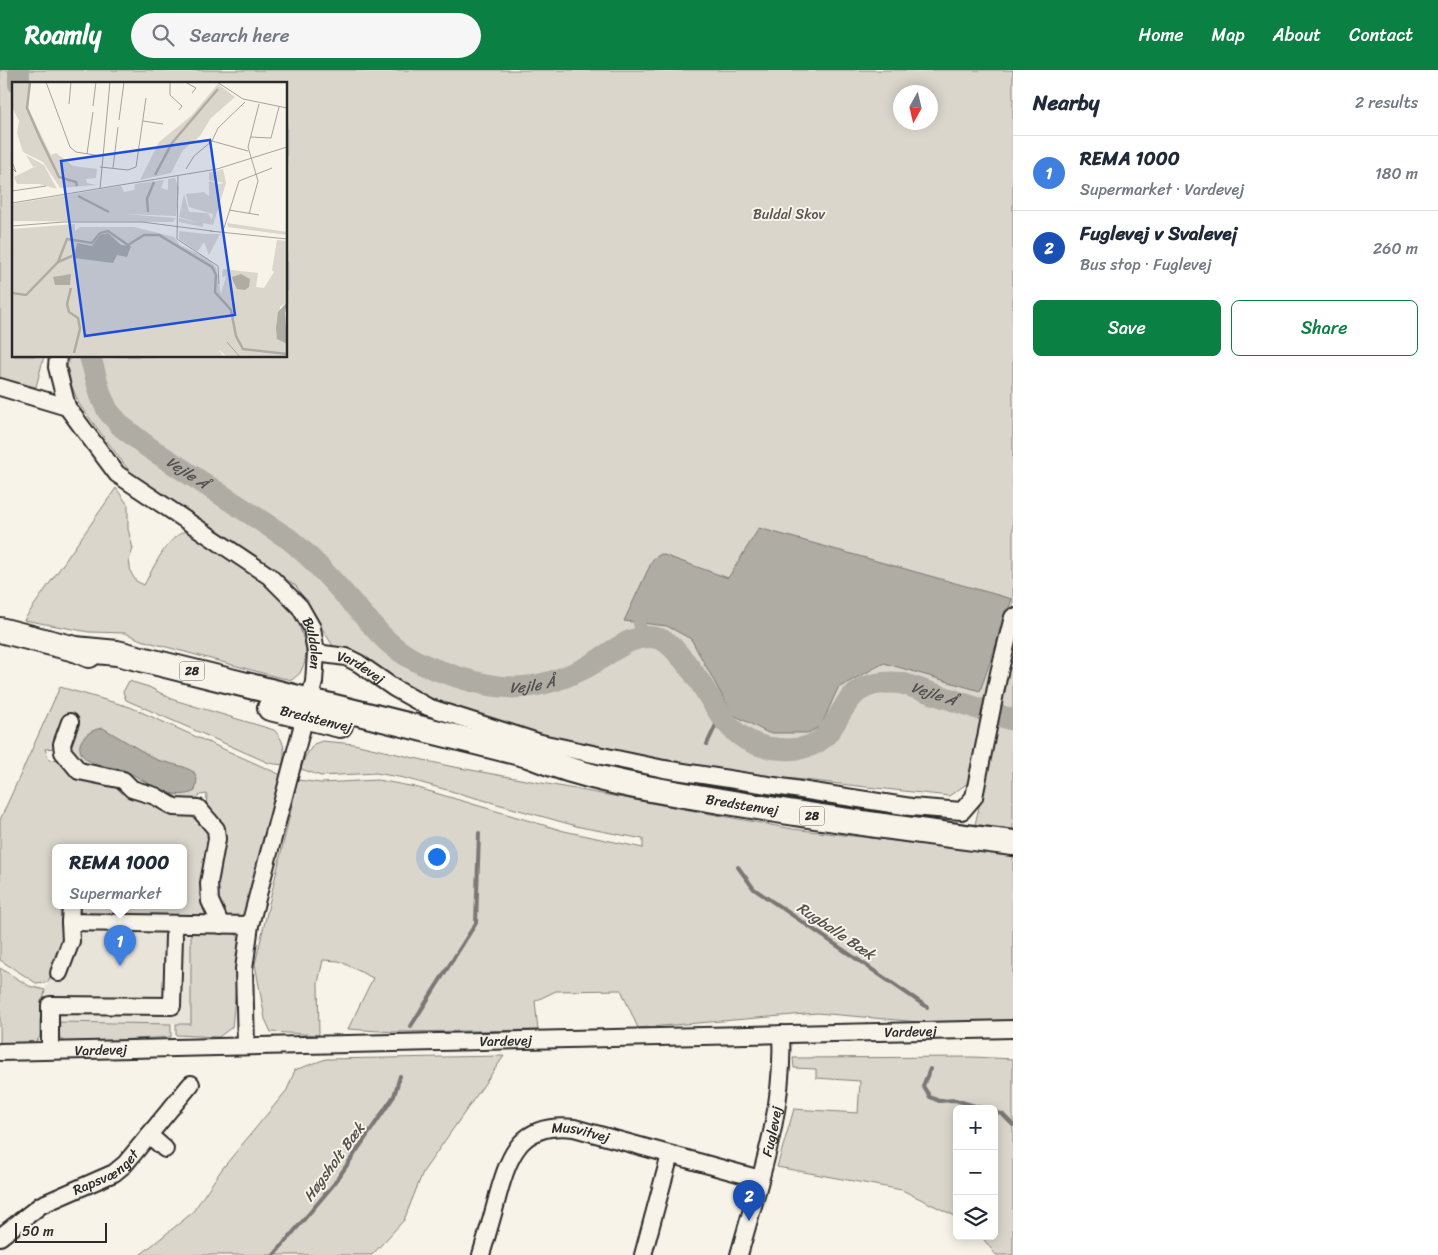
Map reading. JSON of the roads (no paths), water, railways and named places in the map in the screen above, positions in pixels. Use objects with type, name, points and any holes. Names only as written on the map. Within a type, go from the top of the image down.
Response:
[{"type":"highway","name":"Bredstenvej","points":[[0,630],[75,649],[117,667],[528,755],[563,770],[678,794],[813,816],[1013,843]]},
{"type":"street","name":"Buldalen","points":[[58,358],[57,367],[67,407],[117,474],[269,576],[300,607],[312,628],[316,652],[314,682],[250,925],[244,969],[246,1046]]},
{"type":"street","points":[[0,387],[67,407]]},
{"type":"street","name":"Vardevej","points":[[316,652],[346,657],[428,707],[541,743],[664,768],[911,807],[962,811],[974,797],[1013,617]]},
{"type":"street","points":[[70,722],[62,744],[63,752],[79,771],[122,780],[132,789],[155,796],[174,807],[198,808],[216,829],[217,838],[209,883],[210,900],[221,925]]},
{"type":"street","points":[[59,973],[71,941],[71,909]]},
{"type":"street","points":[[70,922],[250,925]]},
{"type":"street","points":[[50,1050],[50,1006],[172,1006],[174,936]]},
{"type":"street","name":"Vardevej","points":[[0,1052],[1013,1029]]},
{"type":"street","name":"Fuglevej","points":[[745,1254],[760,1179],[777,1111],[781,1085],[781,1034]]},
{"type":"street","name":"Rapsvænget","points":[[0,1237],[41,1205],[114,1173],[126,1164],[191,1084]]},
{"type":"street","name":"Musvitvej","points":[[482,1255],[506,1169],[514,1149],[530,1135],[545,1128],[557,1126],[574,1128],[760,1179]]},
{"type":"street","points":[[149,1136],[165,1148]]},
{"type":"street","points":[[643,1255],[670,1155]]},
{"type":"waterway","name":"Vejle Å","points":[[19,70],[19,82]]},
{"type":"waterway","name":"Vejle Å","points":[[91,358],[101,396],[108,411],[121,426],[148,447],[289,539],[318,566],[388,642],[411,658],[432,668],[483,684],[500,687],[532,686],[549,682],[585,668],[630,641],[650,637],[663,640],[673,648],[693,672],[724,719],[736,732],[750,742],[769,748],[793,749],[812,745],[825,736],[849,700],[860,690],[877,684],[901,683],[1013,720]]},
{"type":"waterway","points":[[643,609],[639,624],[645,636]]},
{"type":"waterway","name":"Rugballe Bæk","points":[[707,744],[720,716]]},
{"type":"waterway","name":"Høgsholt Bæk","points":[[411,1026],[476,923],[479,833]]},
{"type":"waterway","name":"Rugballe Bæk","points":[[738,867],[754,889],[927,1007]]},
{"type":"waterway","name":"Rugballe Bæk","points":[[930,1069],[923,1086],[930,1097],[939,1101],[955,1100],[972,1105]]},
{"type":"waterway","name":"Høgsholt Bæk","points":[[274,1255],[334,1184],[394,1096],[400,1076]]},
{"type":"waterway","name":"Rugballe Bæk","points":[[998,1113],[1002,1114],[1013,1125]]},
{"type":"place","name":"REMA 1000","points":[[120,966]]},
{"type":"place","name":"Fuglevej v Svalevej","points":[[749,1221]]},
{"type":"park label","name":"Buldal Skov","points":[[789,214]]}]
